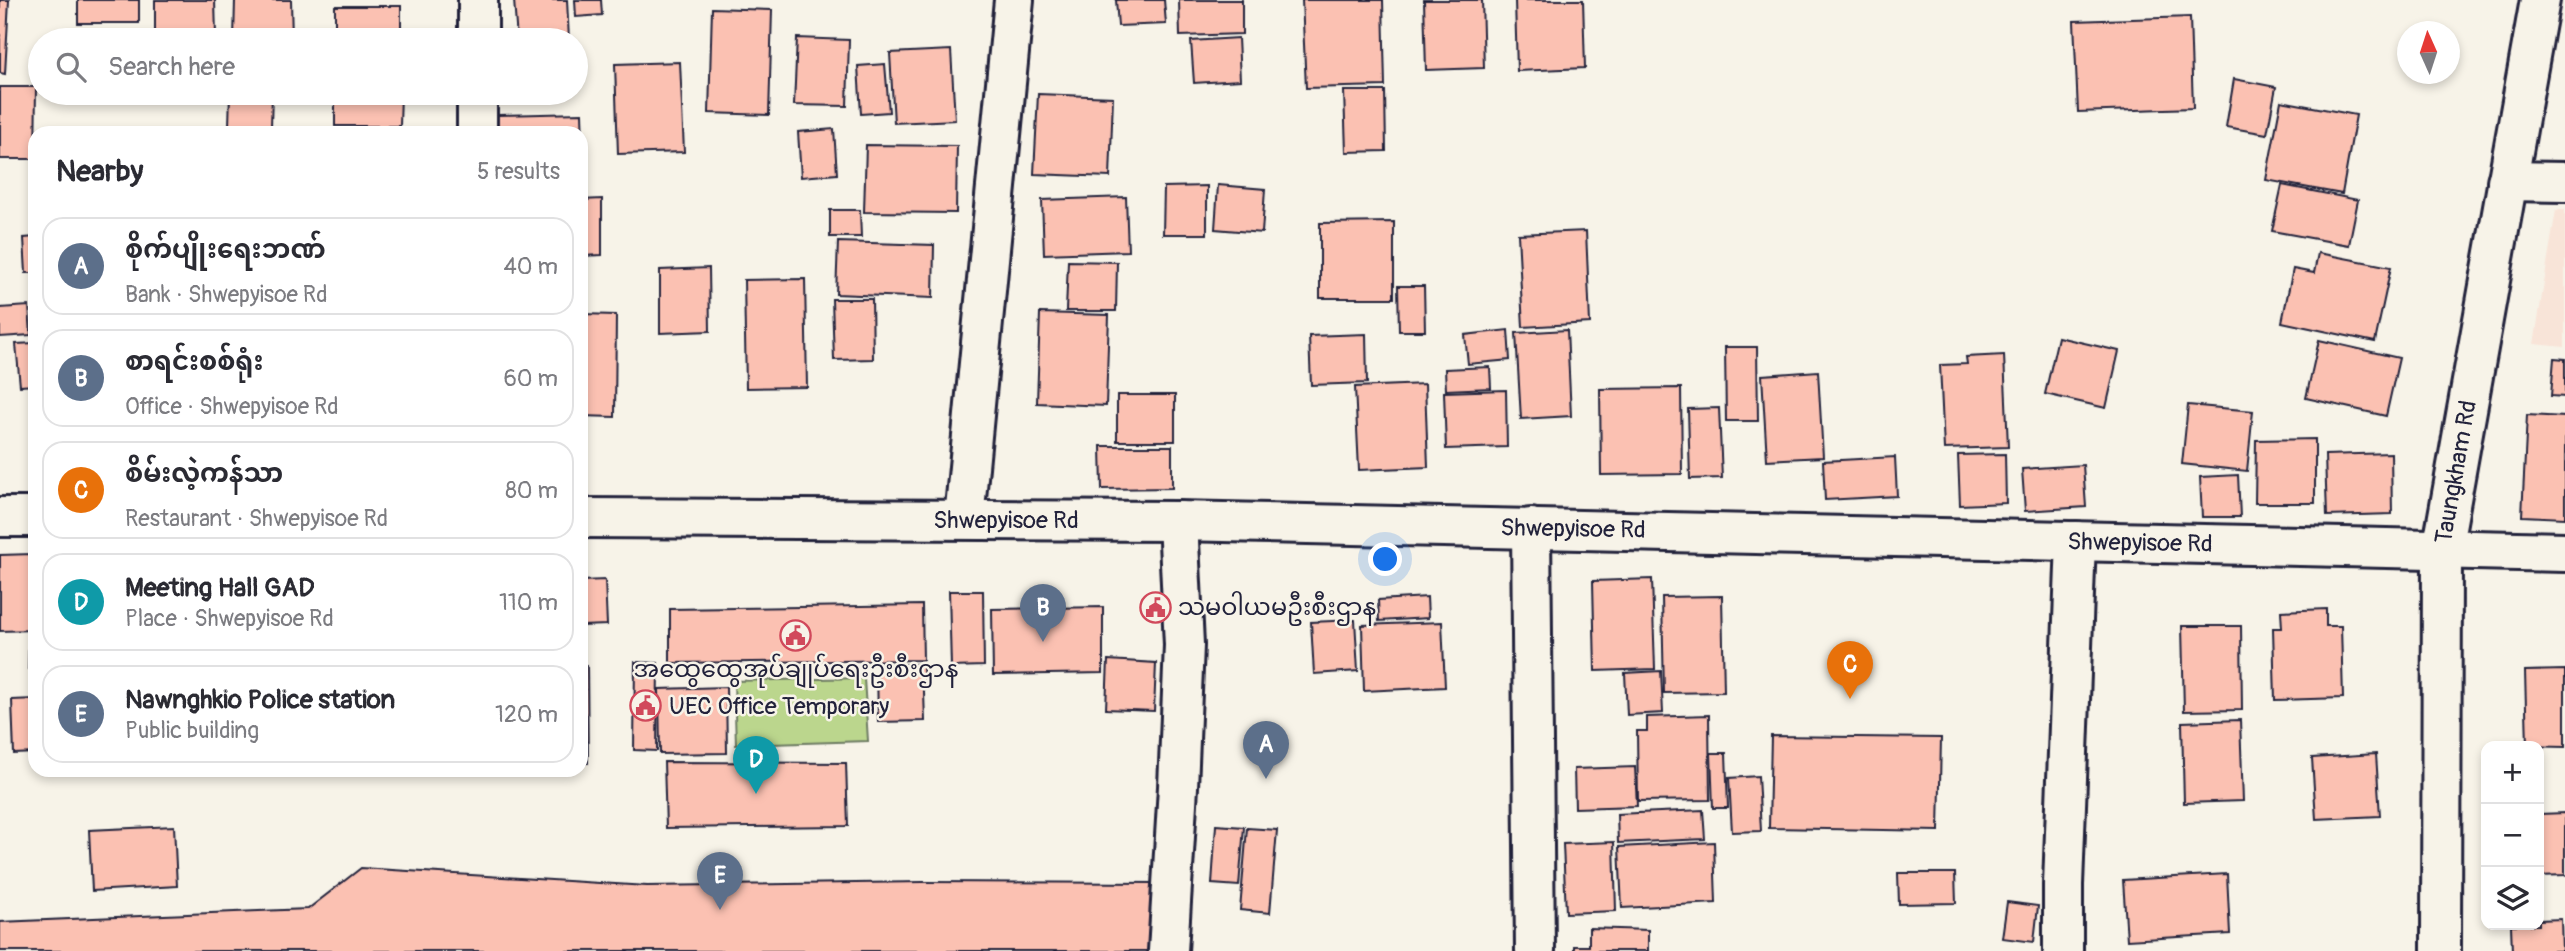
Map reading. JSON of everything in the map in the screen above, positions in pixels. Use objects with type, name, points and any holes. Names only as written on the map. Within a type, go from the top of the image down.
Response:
[{"type":"street","points":[[478,0],[478,28]]},
{"type":"street","points":[[964,519],[1014,0]]},
{"type":"street","name":"Taungkham Rd","points":[[2441,951],[2442,550],[2540,0]]},
{"type":"street","points":[[477,105],[477,126]]},
{"type":"street","points":[[2507,181],[2565,182]]},
{"type":"street","points":[[0,517],[28,517]]},
{"type":"street","name":"Shwepyisoe Rd","points":[[588,518],[1178,520],[2565,552]]},
{"type":"street","points":[[1168,951],[1184,645],[1178,520]]},
{"type":"street","points":[[1531,528],[1535,951]]},
{"type":"street","points":[[2063,951],[2076,541]]},
{"type":"shaded area","points":[[2556,210],[2565,210],[2565,347],[2534,344]]},
{"type":"green space","points":[[864,678],[868,741],[736,745],[734,681]]},
{"type":"building","points":[[0,0],[9,0],[5,74],[0,73]]},
{"type":"building","points":[[78,0],[139,0],[139,23],[78,23]]},
{"type":"building","points":[[155,0],[215,0],[216,28],[155,28]]},
{"type":"building","points":[[235,0],[291,0],[292,28],[234,28]]},
{"type":"building","points":[[514,0],[567,0],[568,28],[516,28]]},
{"type":"building","points":[[575,0],[601,0],[602,15],[576,17]]},
{"type":"building","points":[[1116,0],[1164,0],[1166,24],[1118,26]]},
{"type":"building","points":[[1179,0],[1242,0],[1242,34],[1180,36]]},
{"type":"building","points":[[1302,0],[1383,0],[1385,86],[1306,88]]},
{"type":"building","points":[[1424,0],[1482,0],[1484,68],[1426,70]]},
{"type":"building","points":[[1515,0],[1583,0],[1585,68],[1517,71]]},
{"type":"building","points":[[335,6],[401,6],[401,28],[335,28]]},
{"type":"building","points":[[712,8],[772,10],[769,115],[709,113]]},
{"type":"building","points":[[2190,17],[2193,108],[2078,112],[2074,21]]},
{"type":"building","points":[[797,38],[849,40],[847,106],[794,105]]},
{"type":"building","points":[[1238,38],[1240,80],[1194,83],[1191,41]]},
{"type":"building","points":[[951,50],[955,120],[894,123],[890,53]]},
{"type":"building","points":[[680,62],[684,152],[618,154],[615,64]]},
{"type":"building","points":[[885,64],[889,112],[861,114],[858,66]]},
{"type":"building","points":[[2234,79],[2276,87],[2267,134],[2226,127]]},
{"type":"building","points":[[0,87],[28,87],[28,105],[36,105],[35,126],[28,126],[28,159],[0,159]]},
{"type":"building","points":[[1344,91],[1385,91],[1386,151],[1346,152]]},
{"type":"building","points":[[1038,94],[1113,97],[1110,177],[1034,174]]},
{"type":"building","points":[[2281,101],[2356,115],[2342,194],[2266,180]]},
{"type":"building","points":[[230,105],[272,105],[271,126],[229,126]]},
{"type":"building","points":[[335,105],[401,105],[400,126],[335,126]]},
{"type":"building","points":[[582,113],[582,126],[498,126],[498,115]]},
{"type":"building","points":[[834,129],[837,174],[801,177],[798,132]]},
{"type":"building","points":[[866,145],[957,146],[956,213],[864,212]]},
{"type":"building","points":[[1218,185],[1265,189],[1262,233],[1215,229]]},
{"type":"building","points":[[2282,185],[2358,200],[2349,245],[2272,231]]},
{"type":"building","points":[[1207,186],[1207,234],[1163,234],[1164,187]]},
{"type":"building","points":[[1126,197],[1128,251],[1044,254],[1042,200]]},
{"type":"building","points":[[602,199],[602,255],[588,256],[588,200]]},
{"type":"building","points":[[830,210],[860,210],[861,237],[830,237]]},
{"type":"building","points":[[1394,222],[1394,298],[1320,298],[1320,223]]},
{"type":"building","points":[[1586,231],[1590,323],[1523,327],[1518,234]]},
{"type":"building","points":[[24,238],[28,238],[28,273],[26,273]]},
{"type":"building","points":[[838,242],[934,245],[933,298],[836,294]]},
{"type":"building","points":[[2318,253],[2391,267],[2375,342],[2282,322],[2293,269],[2314,273]]},
{"type":"building","points":[[1068,261],[1117,262],[1116,311],[1066,311]]},
{"type":"building","points":[[709,268],[710,331],[660,333],[660,270]]},
{"type":"building","points":[[805,279],[807,387],[746,388],[744,280]]},
{"type":"building","points":[[1398,286],[1424,286],[1425,331],[1399,331]]},
{"type":"building","points":[[832,299],[872,299],[873,359],[834,360]]},
{"type":"building","points":[[28,306],[28,335],[0,337],[0,308]]},
{"type":"building","points":[[1040,313],[1109,315],[1106,406],[1037,403]]},
{"type":"building","points":[[588,314],[616,315],[615,417],[588,416]]},
{"type":"building","points":[[1508,330],[1510,360],[1468,364],[1465,335]]},
{"type":"building","points":[[1567,330],[1571,416],[1521,419],[1516,333]]},
{"type":"building","points":[[1366,334],[1367,383],[1311,385],[1309,336]]},
{"type":"building","points":[[2058,337],[2119,351],[2106,408],[2045,394]]},
{"type":"building","points":[[2319,340],[2399,358],[2386,416],[2306,398]]},
{"type":"building","points":[[28,343],[28,385],[20,386],[16,344]]},
{"type":"building","points":[[1725,347],[1757,347],[1758,421],[1726,421]]},
{"type":"building","points":[[2004,355],[2008,447],[1944,449],[1940,365],[1967,364],[1966,357]]},
{"type":"building","points":[[2554,358],[2565,359],[2565,397],[2551,396]]},
{"type":"building","points":[[1490,367],[1491,388],[1446,390],[1445,369]]},
{"type":"building","points":[[1818,371],[1823,457],[1767,460],[1762,375]]},
{"type":"building","points":[[1425,384],[1428,467],[1359,470],[1355,387]]},
{"type":"building","points":[[1681,388],[1682,474],[1601,475],[1600,389]]},
{"type":"building","points":[[1506,390],[1507,447],[1446,449],[1444,392]]},
{"type":"building","points":[[1117,395],[1175,395],[1175,441],[1117,441]]},
{"type":"building","points":[[2188,405],[2253,411],[2247,471],[2182,464]]},
{"type":"building","points":[[1719,408],[1722,478],[1690,479],[1688,409]]},
{"type":"building","points":[[2527,415],[2565,417],[2565,518],[2522,516]]},
{"type":"building","points":[[2315,439],[2315,503],[2255,503],[2256,440]]},
{"type":"building","points":[[1101,446],[1172,446],[1172,488],[1102,489]]},
{"type":"building","points":[[2391,453],[2392,514],[2327,516],[2325,455]]},
{"type":"building","points":[[2005,454],[2006,503],[1960,505],[1958,455]]},
{"type":"building","points":[[1895,457],[1897,496],[1825,500],[1823,461]]},
{"type":"building","points":[[2083,465],[2086,507],[2025,511],[2022,469]]},
{"type":"building","points":[[2238,475],[2240,517],[2202,517],[2200,477]]},
{"type":"building","points":[[28,554],[28,630],[0,631],[0,555]]},
{"type":"building","points":[[1652,579],[1655,669],[1595,671],[1593,581]]},
{"type":"building","points":[[605,580],[607,625],[588,626],[588,581]]},
{"type":"building","points":[[949,591],[983,591],[984,666],[951,667]]},
{"type":"building","points":[[1722,596],[1724,692],[1664,693],[1662,597]]},
{"type":"building","points":[[1427,597],[1428,618],[1379,621],[1378,600]]},
{"type":"building","name":"အထွေထွေအုပ်ချုပ်ရေးဦးစီးဌာန","points":[[922,605],[923,660],[670,663],[670,609]]},
{"type":"building","points":[[1103,607],[1103,673],[993,675],[992,609]]},
{"type":"building","points":[[2326,609],[2326,626],[2341,626],[2343,698],[2275,700],[2273,628],[2282,628],[2281,611]]},
{"type":"building","points":[[1355,620],[1358,671],[1314,674],[1311,622]]},
{"type":"building","points":[[1442,622],[1445,687],[1364,691],[1362,625]]},
{"type":"building","points":[[2182,626],[2241,626],[2242,710],[2184,711]]},
{"type":"building","points":[[1108,660],[1156,663],[1154,711],[1106,709]]},
{"type":"building","name":"UEC Office Temporary","points":[[635,662],[658,663],[657,751],[634,750]]},
{"type":"building","points":[[923,664],[925,721],[878,722],[877,665]]},
{"type":"building","points":[[2565,670],[2565,747],[2544,746],[2544,741],[2527,741],[2525,671]]},
{"type":"building","points":[[1661,671],[1663,713],[1627,715],[1625,673]]},
{"type":"building","points":[[726,687],[727,753],[660,754],[659,689]]},
{"type":"building","points":[[28,699],[28,753],[14,754],[12,700]]},
{"type":"building","points":[[1709,715],[1710,800],[1638,801],[1637,731],[1647,731],[1647,717]]},
{"type":"building","points":[[2240,720],[2243,801],[2184,803],[2182,722]]},
{"type":"building","points":[[1771,736],[1941,738],[1939,831],[1769,828]]},
{"type":"building","points":[[1711,753],[1726,753],[1728,808],[1713,808]]},
{"type":"building","points":[[2376,754],[2380,816],[2316,819],[2312,758]]},
{"type":"building","points":[[664,762],[846,763],[848,826],[666,828]]},
{"type":"building","points":[[1635,767],[1637,806],[1575,808],[1574,769]]},
{"type":"building","points":[[1758,776],[1761,831],[1732,832],[1729,778]]},
{"type":"building","points":[[1703,810],[1705,839],[1618,843],[1617,814]]},
{"type":"building","points":[[2565,813],[2565,875],[2544,876],[2544,814]]},
{"type":"building","points":[[1216,825],[1244,827],[1239,886],[1212,884]]},
{"type":"building","points":[[174,826],[177,886],[92,891],[89,830]]},
{"type":"building","points":[[1247,828],[1277,830],[1270,913],[1240,910]]},
{"type":"building","points":[[1614,842],[1616,911],[1566,913],[1563,844]]},
{"type":"building","points":[[1714,842],[1716,903],[1622,908],[1619,847]]},
{"type":"building","points":[[361,868],[647,886],[923,882],[1159,883],[1157,951],[0,951],[0,922],[308,909]]},
{"type":"building","points":[[1898,873],[1955,873],[1956,903],[1899,904]]},
{"type":"building","points":[[2227,874],[2230,934],[2127,940],[2123,880]]},
{"type":"building","points":[[2007,902],[2038,906],[2034,942],[2002,938]]},
{"type":"building","points":[[2561,919],[2562,951],[2512,951],[2511,930],[2544,930],[2544,920]]},
{"type":"building","points":[[1589,928],[1648,930],[1648,951],[1574,951],[1574,946],[1589,946]]},
{"type":"place","name":"သမဝါယမဦးစီးဌာန","points":[[1155,607]]},
{"type":"place","name":"အထွေထွေအုပ်ချုပ်ရေးဦးစီးဌာန","points":[[796,635]]},
{"type":"place","name":"စာရင်းစစ်ရုံး","points":[[1043,642]]},
{"type":"place","name":"စိမ်းလဲ့ကန်သာ","points":[[1850,699]]},
{"type":"place","name":"UEC Office Temporary","points":[[646,706]]},
{"type":"place","name":"စိုက်ပျိုးရေးဘဏ်","points":[[1266,779]]},
{"type":"place","name":"Meeting Hall GAD","points":[[756,794]]},
{"type":"place","name":"Nawnghkio Police station","points":[[720,910]]}]
